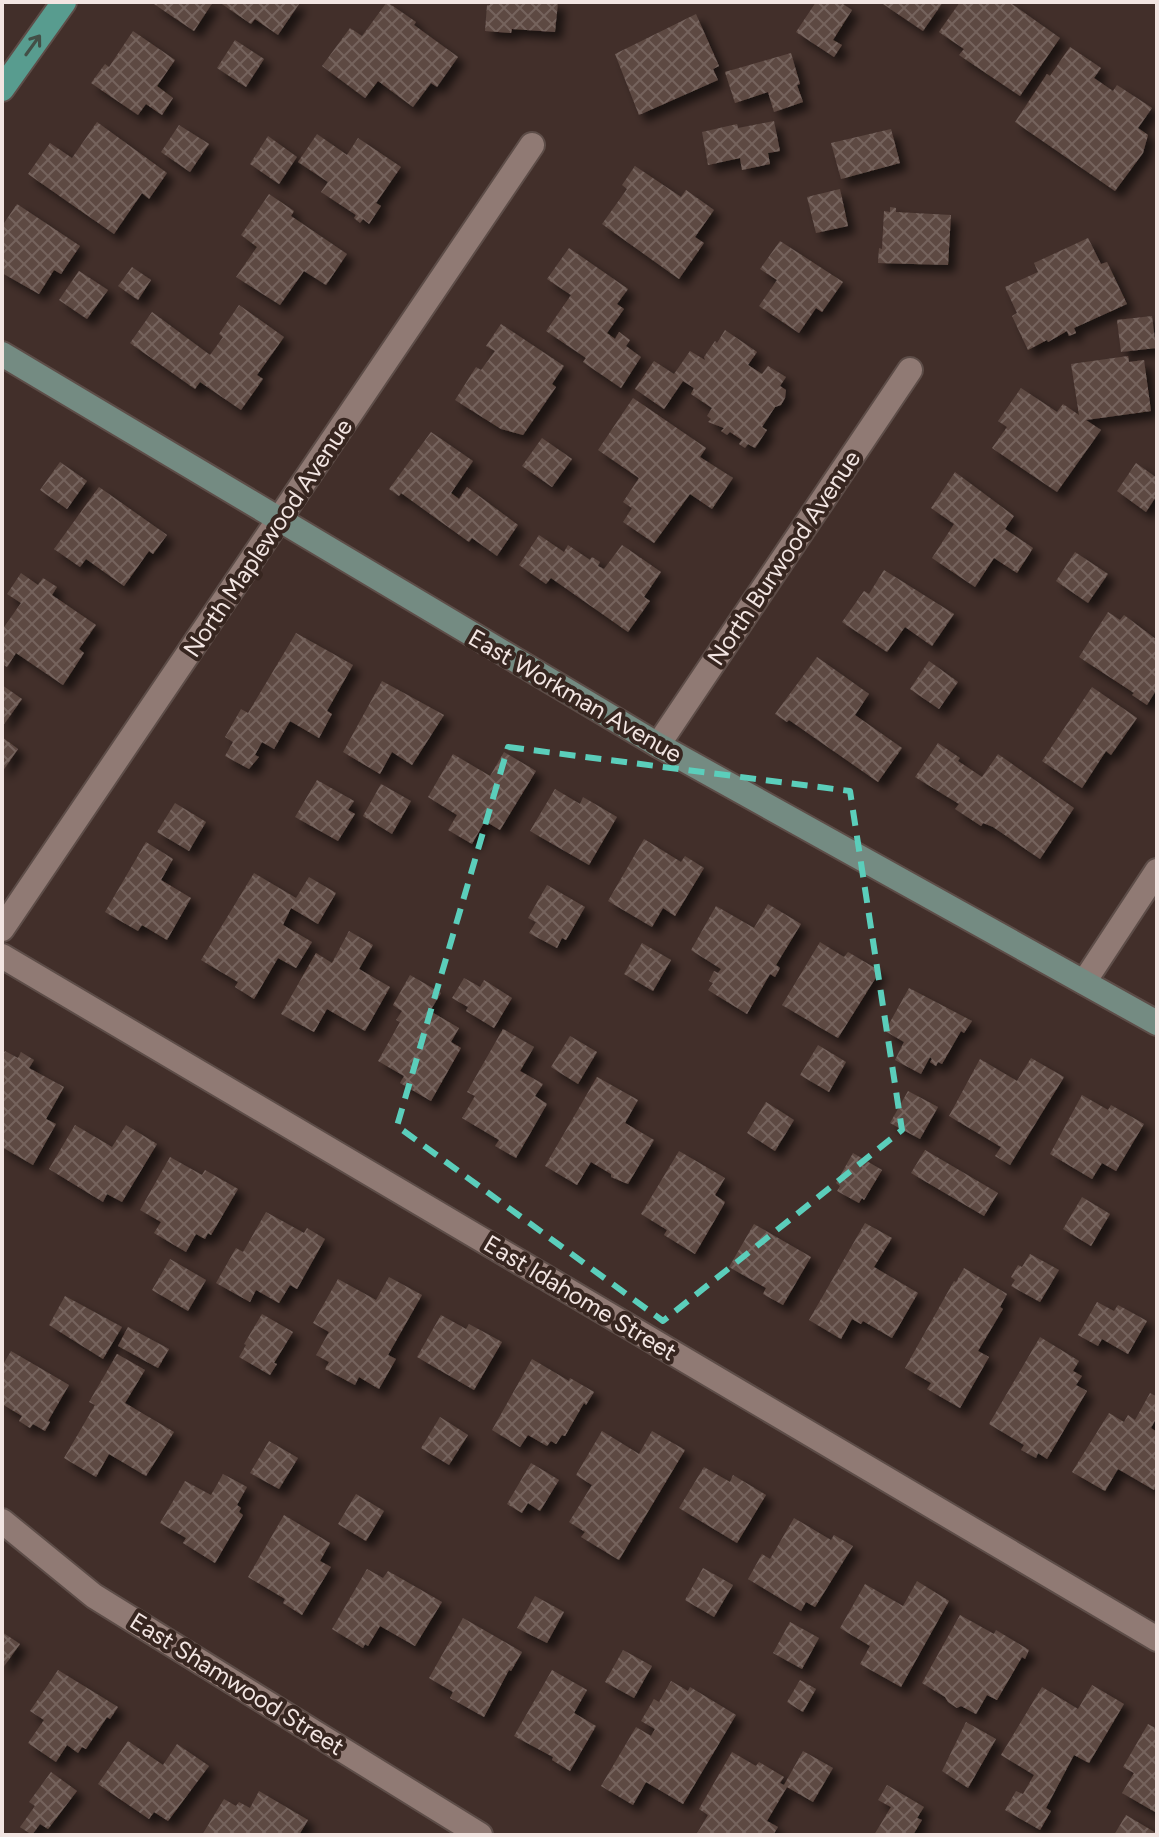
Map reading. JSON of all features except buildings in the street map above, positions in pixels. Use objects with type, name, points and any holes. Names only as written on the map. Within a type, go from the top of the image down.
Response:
[{"type":"main road","points":[[2,89],[64,2]]},
{"type":"street","name":"North Maplewood Avenue","points":[[2,929],[532,145]]},
{"type":"street","name":"East Workman Avenue","points":[[2,354],[658,745],[1157,1023]]},
{"type":"street","name":"North Burwood Avenue","points":[[658,745],[910,370]]},
{"type":"street","points":[[1084,982],[1157,871]]},
{"type":"street","name":"East Idahome Street","points":[[2,956],[1157,1639]]},
{"type":"street","name":"East Shamwood Street","points":[[2,1521],[94,1596],[480,1835]]},
{"type":"highlighted area","points":[[508,747],[850,791],[902,1130],[663,1321],[397,1126]]}]
